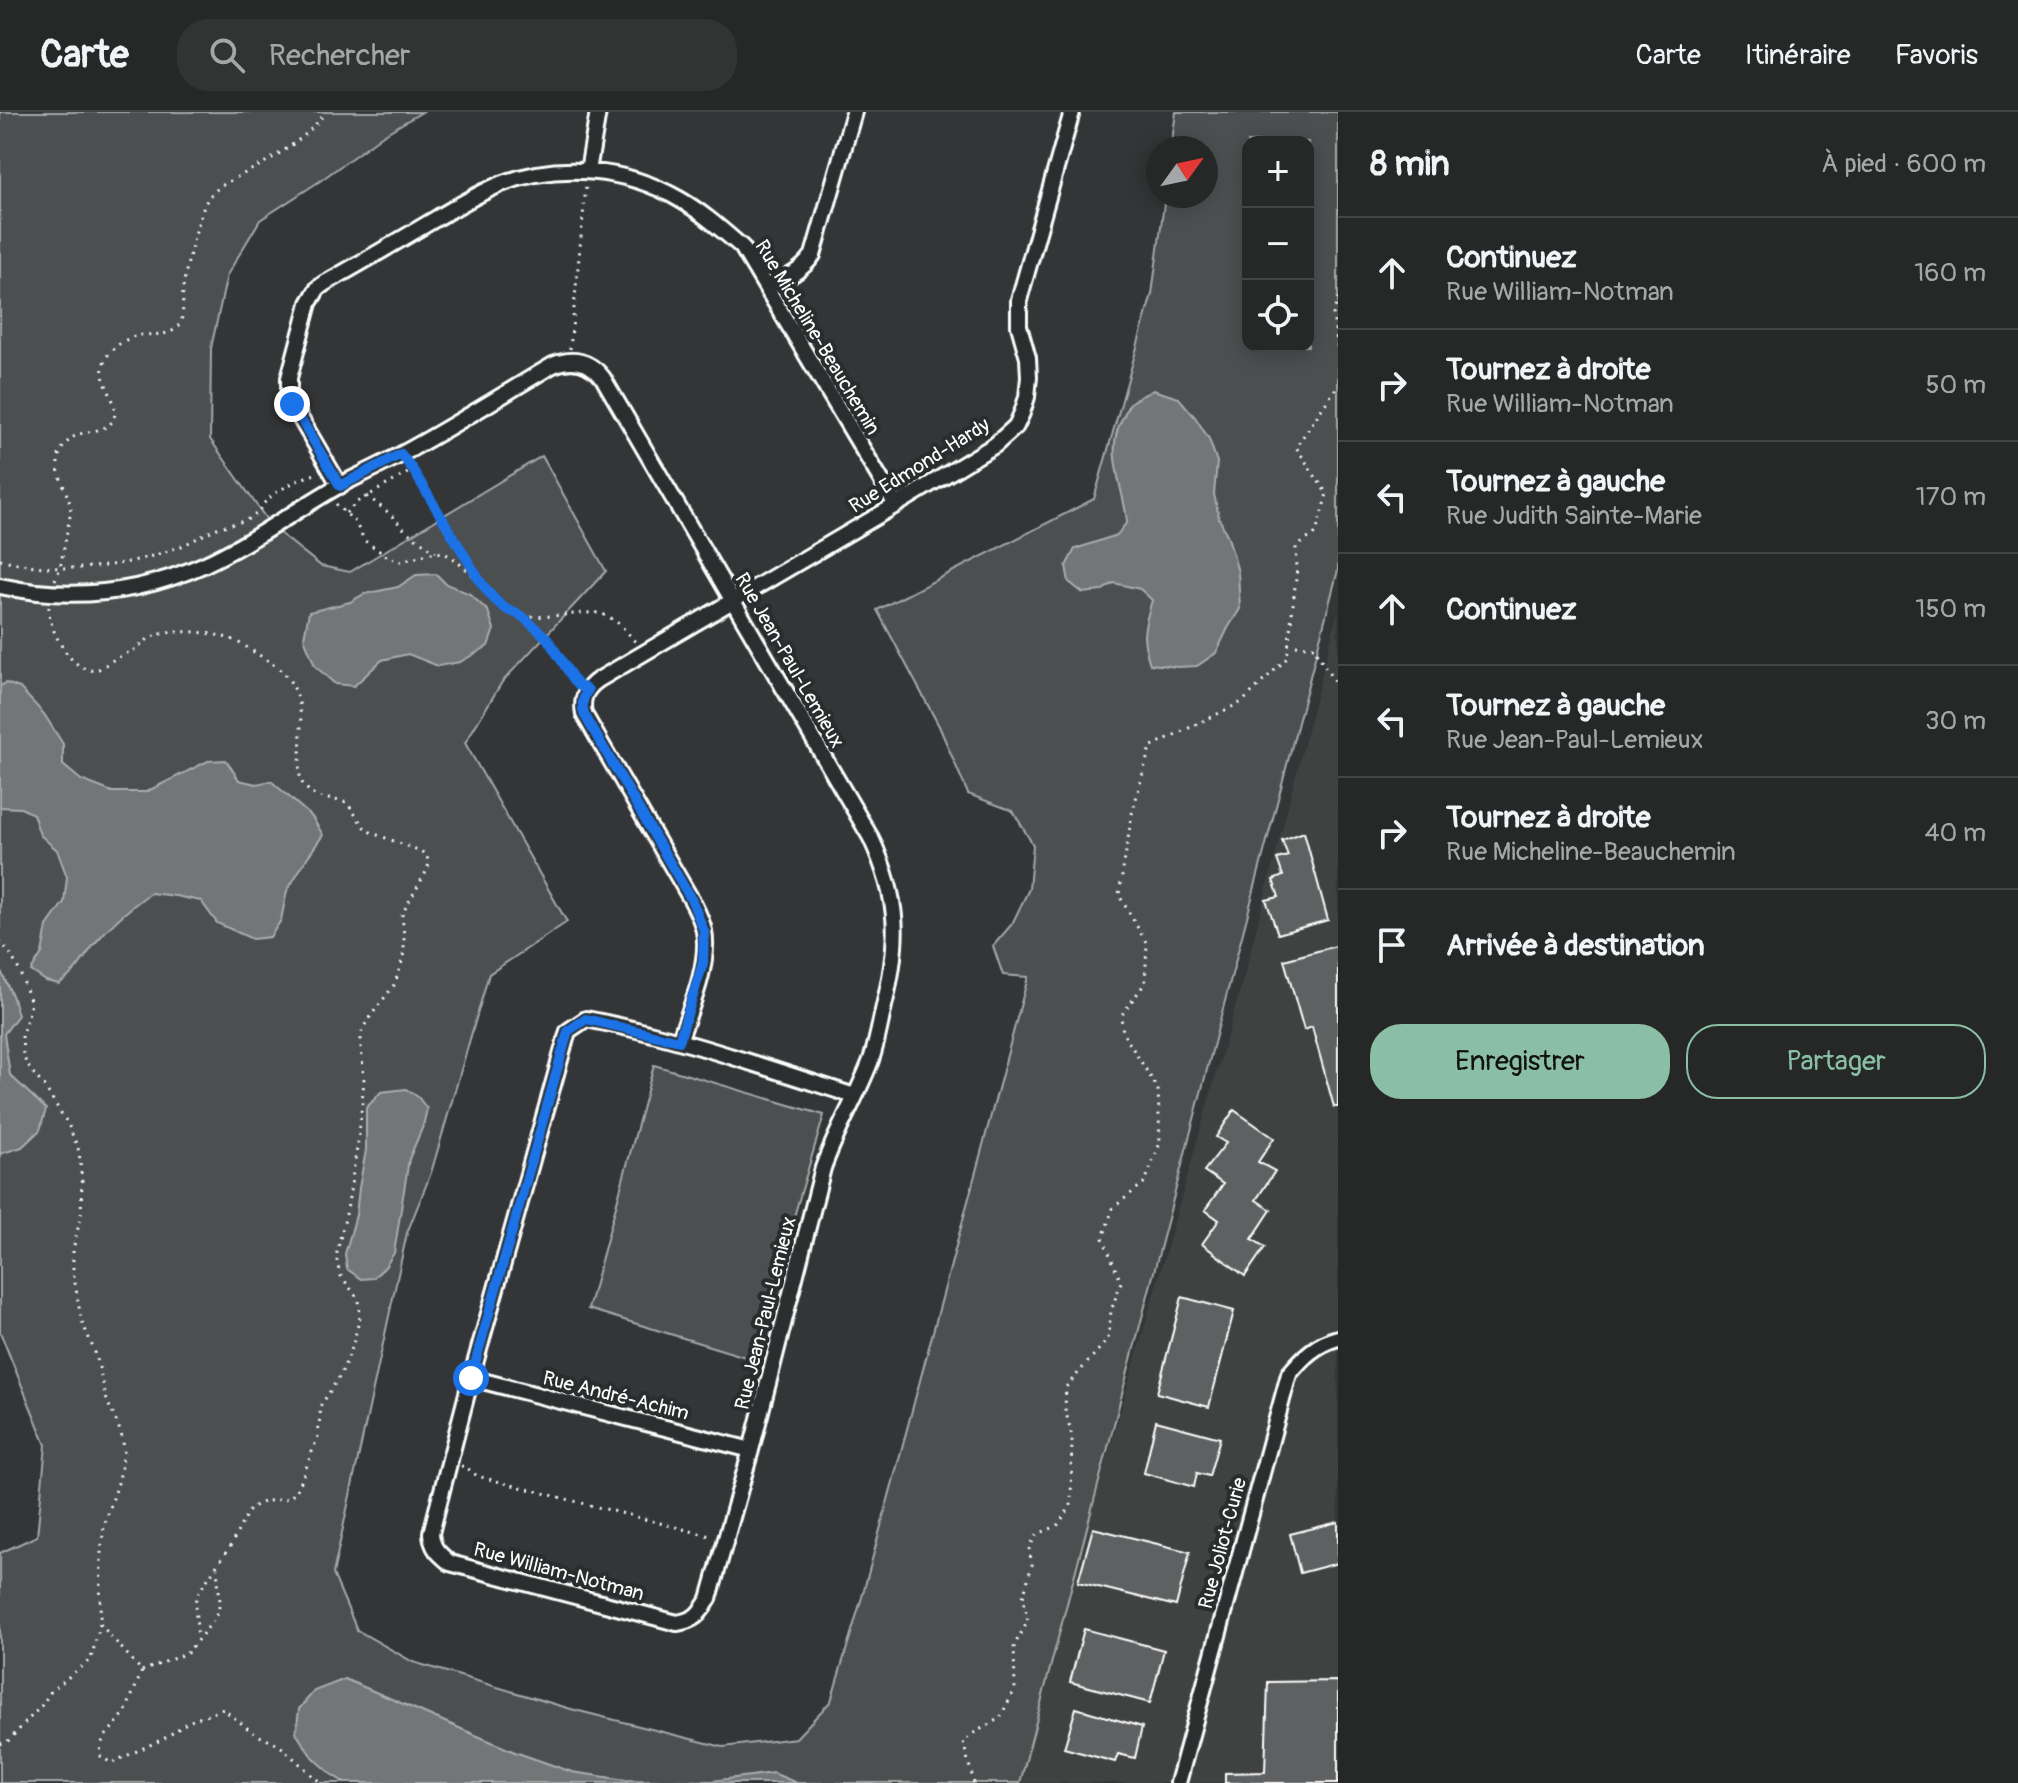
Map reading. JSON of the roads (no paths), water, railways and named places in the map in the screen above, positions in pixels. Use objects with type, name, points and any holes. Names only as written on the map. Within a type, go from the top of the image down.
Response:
[{"type":"street","points":[[588,171],[598,112]]},
{"type":"street","points":[[767,288],[797,272],[813,255],[854,112]]},
{"type":"street","name":"Rue Edmond-Hardy","points":[[679,1041],[703,963],[704,931],[692,901],[584,714],[584,696],[598,680],[995,445],[1016,426],[1027,397],[1029,377],[1028,358],[1019,326],[1019,300],[1072,112]]},
{"type":"street","name":"Rue Micheline-Beauchemin","points":[[340,486],[289,396],[289,378],[312,295],[325,283],[485,191],[532,175],[588,171],[623,177],[677,198],[742,247],[896,505]]},
{"type":"street","name":"Rue Jean-Paul-Lemieux","points":[[340,486],[553,365],[573,361],[596,369],[880,856],[891,892],[896,931],[893,967],[872,1058],[823,1168],[751,1450],[709,1599],[699,1615]]},
{"type":"street","points":[[0,586],[36,593],[84,595],[164,579],[204,564],[340,486]]},
{"type":"street","name":"Rue William-Notman","points":[[699,1615],[677,1623],[450,1563],[432,1544],[431,1533],[471,1378],[568,1031],[586,1019],[679,1041],[855,1096]]},
{"type":"street","name":"Rue Joliot-Curie","points":[[1178,1783],[1289,1374],[1304,1355],[1323,1342],[1338,1338]]},
{"type":"street","name":"Rue André-Achim","points":[[471,1378],[751,1450]]}]
